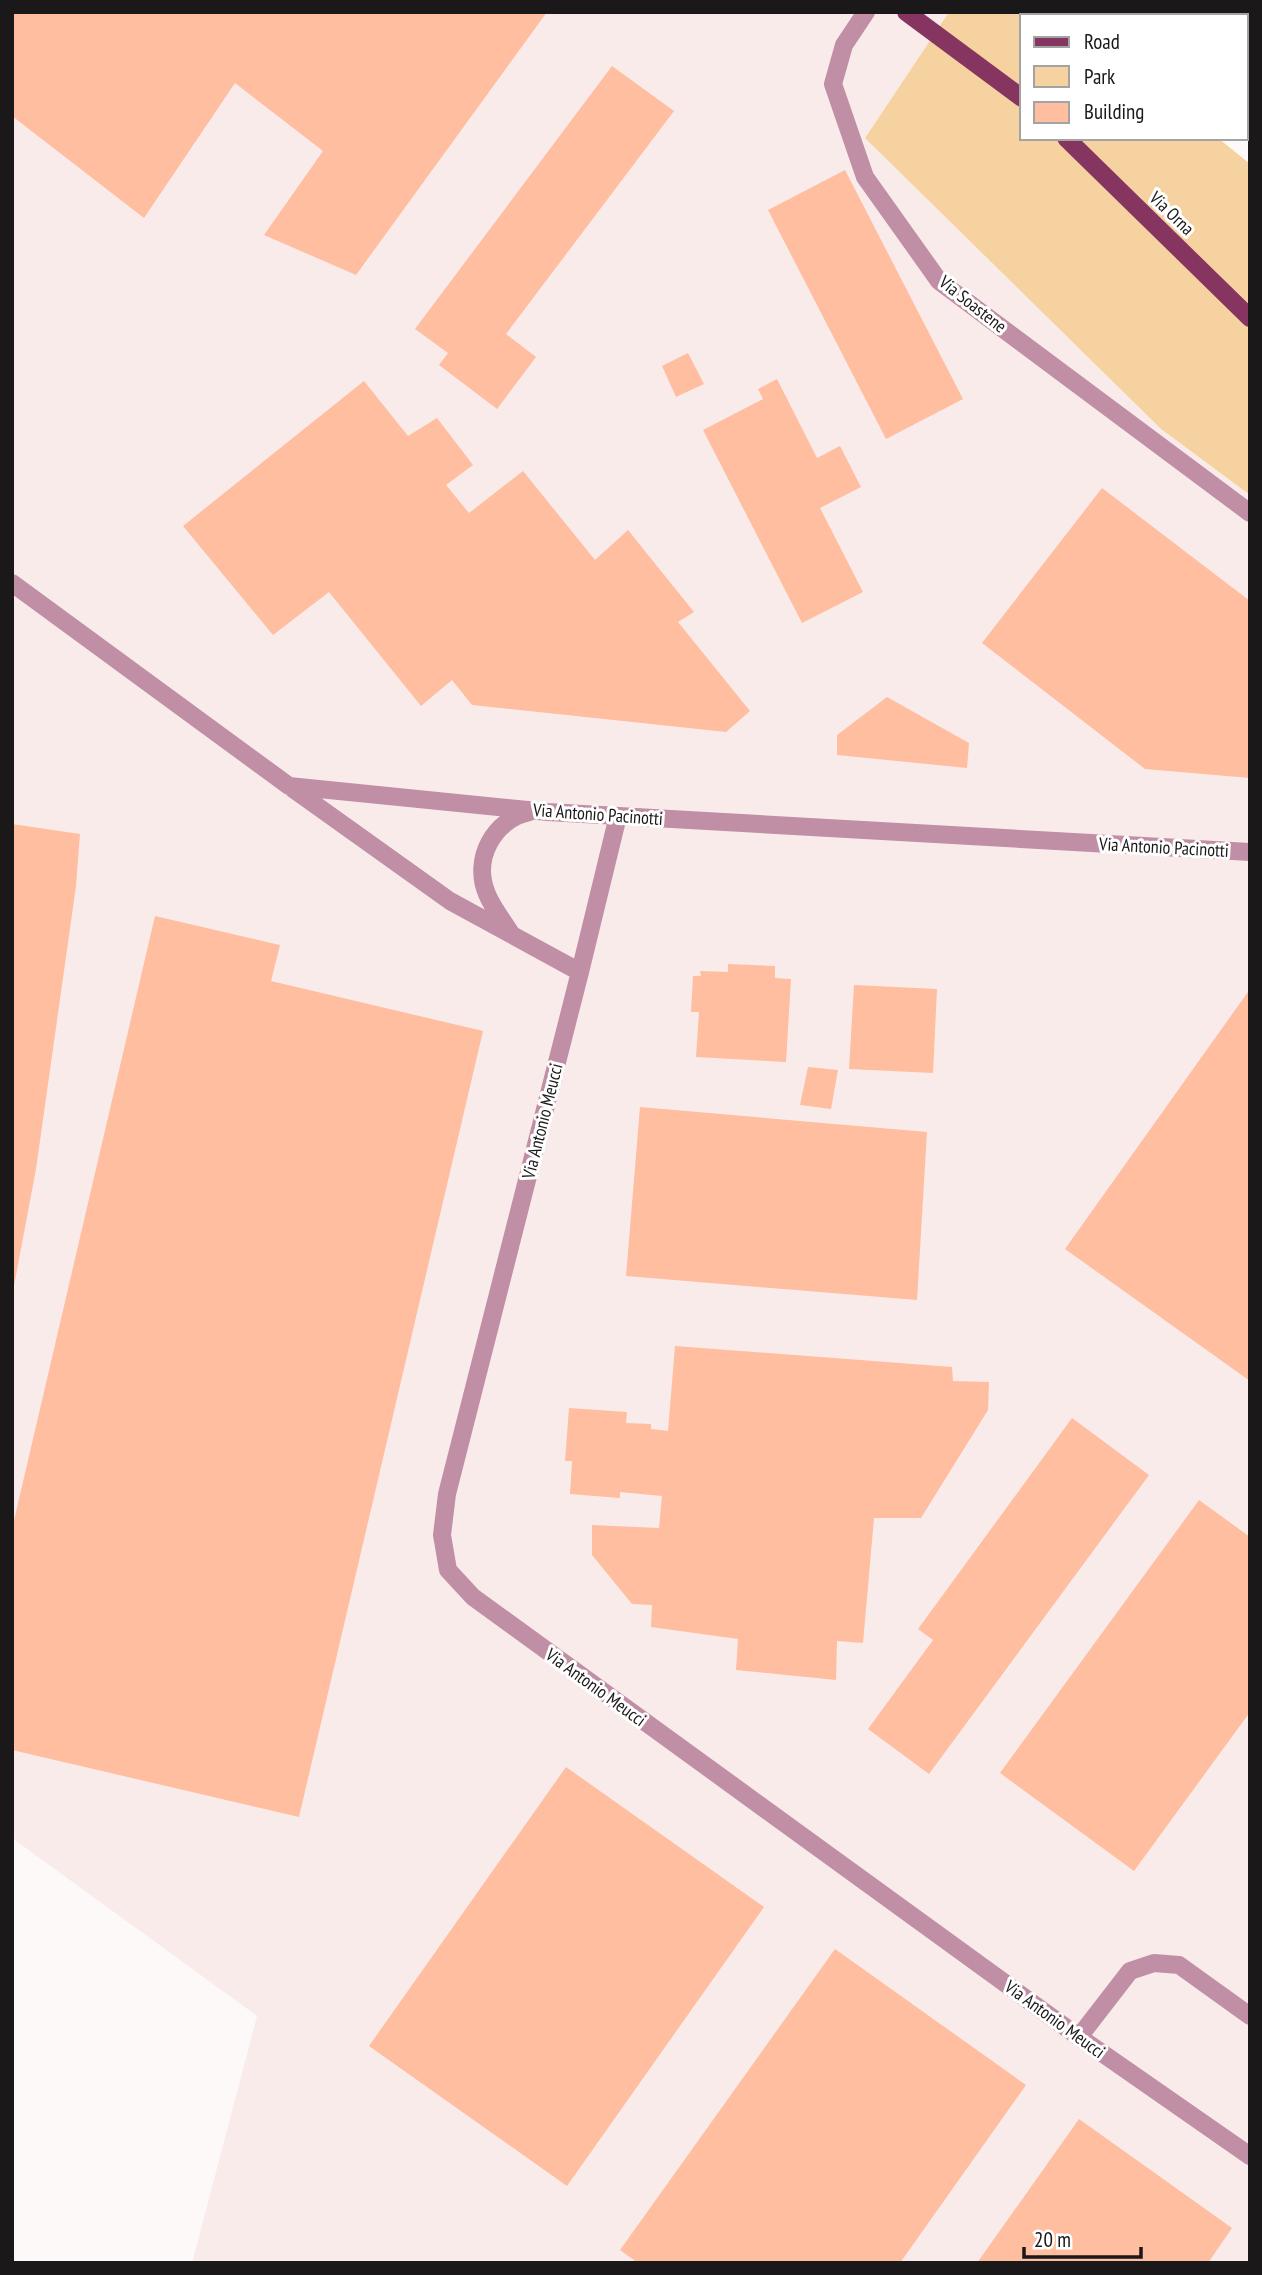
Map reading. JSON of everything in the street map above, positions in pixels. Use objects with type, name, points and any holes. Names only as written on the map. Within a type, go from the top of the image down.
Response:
[{"type":"main road","points":[[906,12],[1020,97]]},
{"type":"main road","name":"Via Orna","points":[[1068,140],[1250,318]]},
{"type":"street","name":"Via Soastene","points":[[866,12],[844,45],[833,84],[865,177],[939,281],[1250,513]]},
{"type":"street","points":[[12,583],[450,901],[580,972]]},
{"type":"street","name":"Via Antonio Pacinotti","points":[[289,786],[548,812],[1250,852]]},
{"type":"street","points":[[512,934],[487,894],[482,874],[484,853],[493,835],[508,821],[527,812],[548,812]]},
{"type":"street","name":"Via Antonio Meucci","points":[[618,816],[447,1494],[442,1535],[448,1570],[473,1597],[1079,2037],[1250,2156]]},
{"type":"street","points":[[1079,2037],[1130,1971],[1154,1963],[1179,1965],[1250,2016]]},
{"type":"shaded area","points":[[12,12],[949,12],[865,138],[1161,429],[1250,495],[1250,2263],[192,2263],[257,2016],[12,1838]]},
{"type":"green space","points":[[949,12],[1058,12],[1060,14],[1020,14],[1020,140],[1220,140],[1250,164],[1250,495],[1161,429],[865,138]]},
{"type":"building","points":[[12,12],[547,12],[356,275],[264,235],[323,151],[235,83],[144,218],[12,116]]},
{"type":"building","points":[[612,66],[674,111],[506,334],[536,357],[497,409],[439,365],[448,353],[415,329]]},
{"type":"building","points":[[845,170],[963,399],[886,439],[768,210]]},
{"type":"building","points":[[688,353],[704,384],[676,397],[662,366]]},
{"type":"building","points":[[777,379],[817,458],[840,446],[861,487],[820,508],[863,592],[802,623],[703,430],[763,399],[758,389]]},
{"type":"building","points":[[364,381],[408,436],[437,418],[473,465],[446,485],[469,513],[523,471],[595,560],[628,530],[694,612],[678,622],[750,711],[726,732],[472,705],[452,680],[421,706],[329,592],[273,635],[183,526]]},
{"type":"building","points":[[1102,488],[1250,601],[1250,778],[1145,769],[982,643]]},
{"type":"building","points":[[887,697],[969,743],[967,768],[837,755],[837,735]]},
{"type":"building","points":[[12,824],[80,834],[76,886],[36,1169],[13,1291]]},
{"type":"building","points":[[155,916],[280,945],[271,981],[483,1031],[299,1817],[12,1750],[12,1529]]},
{"type":"building","points":[[728,964],[775,966],[775,978],[791,979],[786,1062],[696,1057],[699,1012],[691,1012],[693,976],[701,976],[700,971],[728,972]]},
{"type":"building","points":[[854,985],[937,989],[933,1073],[849,1069]]},
{"type":"building","points":[[1250,989],[1250,1381],[1065,1249]]},
{"type":"building","points":[[808,1067],[838,1070],[831,1109],[800,1105]]},
{"type":"building","points":[[640,1107],[927,1132],[917,1300],[626,1276]]},
{"type":"building","points":[[675,1346],[952,1367],[953,1381],[989,1382],[988,1410],[921,1518],[874,1518],[863,1643],[837,1641],[836,1680],[736,1670],[738,1639],[651,1627],[652,1605],[632,1604],[592,1555],[592,1525],[659,1528],[662,1496],[620,1492],[620,1498],[570,1494],[572,1461],[565,1461],[569,1408],[627,1412],[626,1423],[651,1424],[651,1429],[668,1431]]},
{"type":"building","points":[[1072,1418],[1149,1475],[929,1774],[868,1729],[933,1640],[918,1629]]},
{"type":"building","points":[[1199,1500],[1250,1537],[1250,1712],[1134,1871],[1000,1773]]},
{"type":"building","points":[[566,1767],[764,1907],[567,2186],[369,2046]]},
{"type":"building","points":[[835,1949],[1026,2085],[900,2263],[638,2263],[620,2250]]},
{"type":"building","points":[[1079,2119],[1232,2228],[1208,2263],[977,2263]]}]
